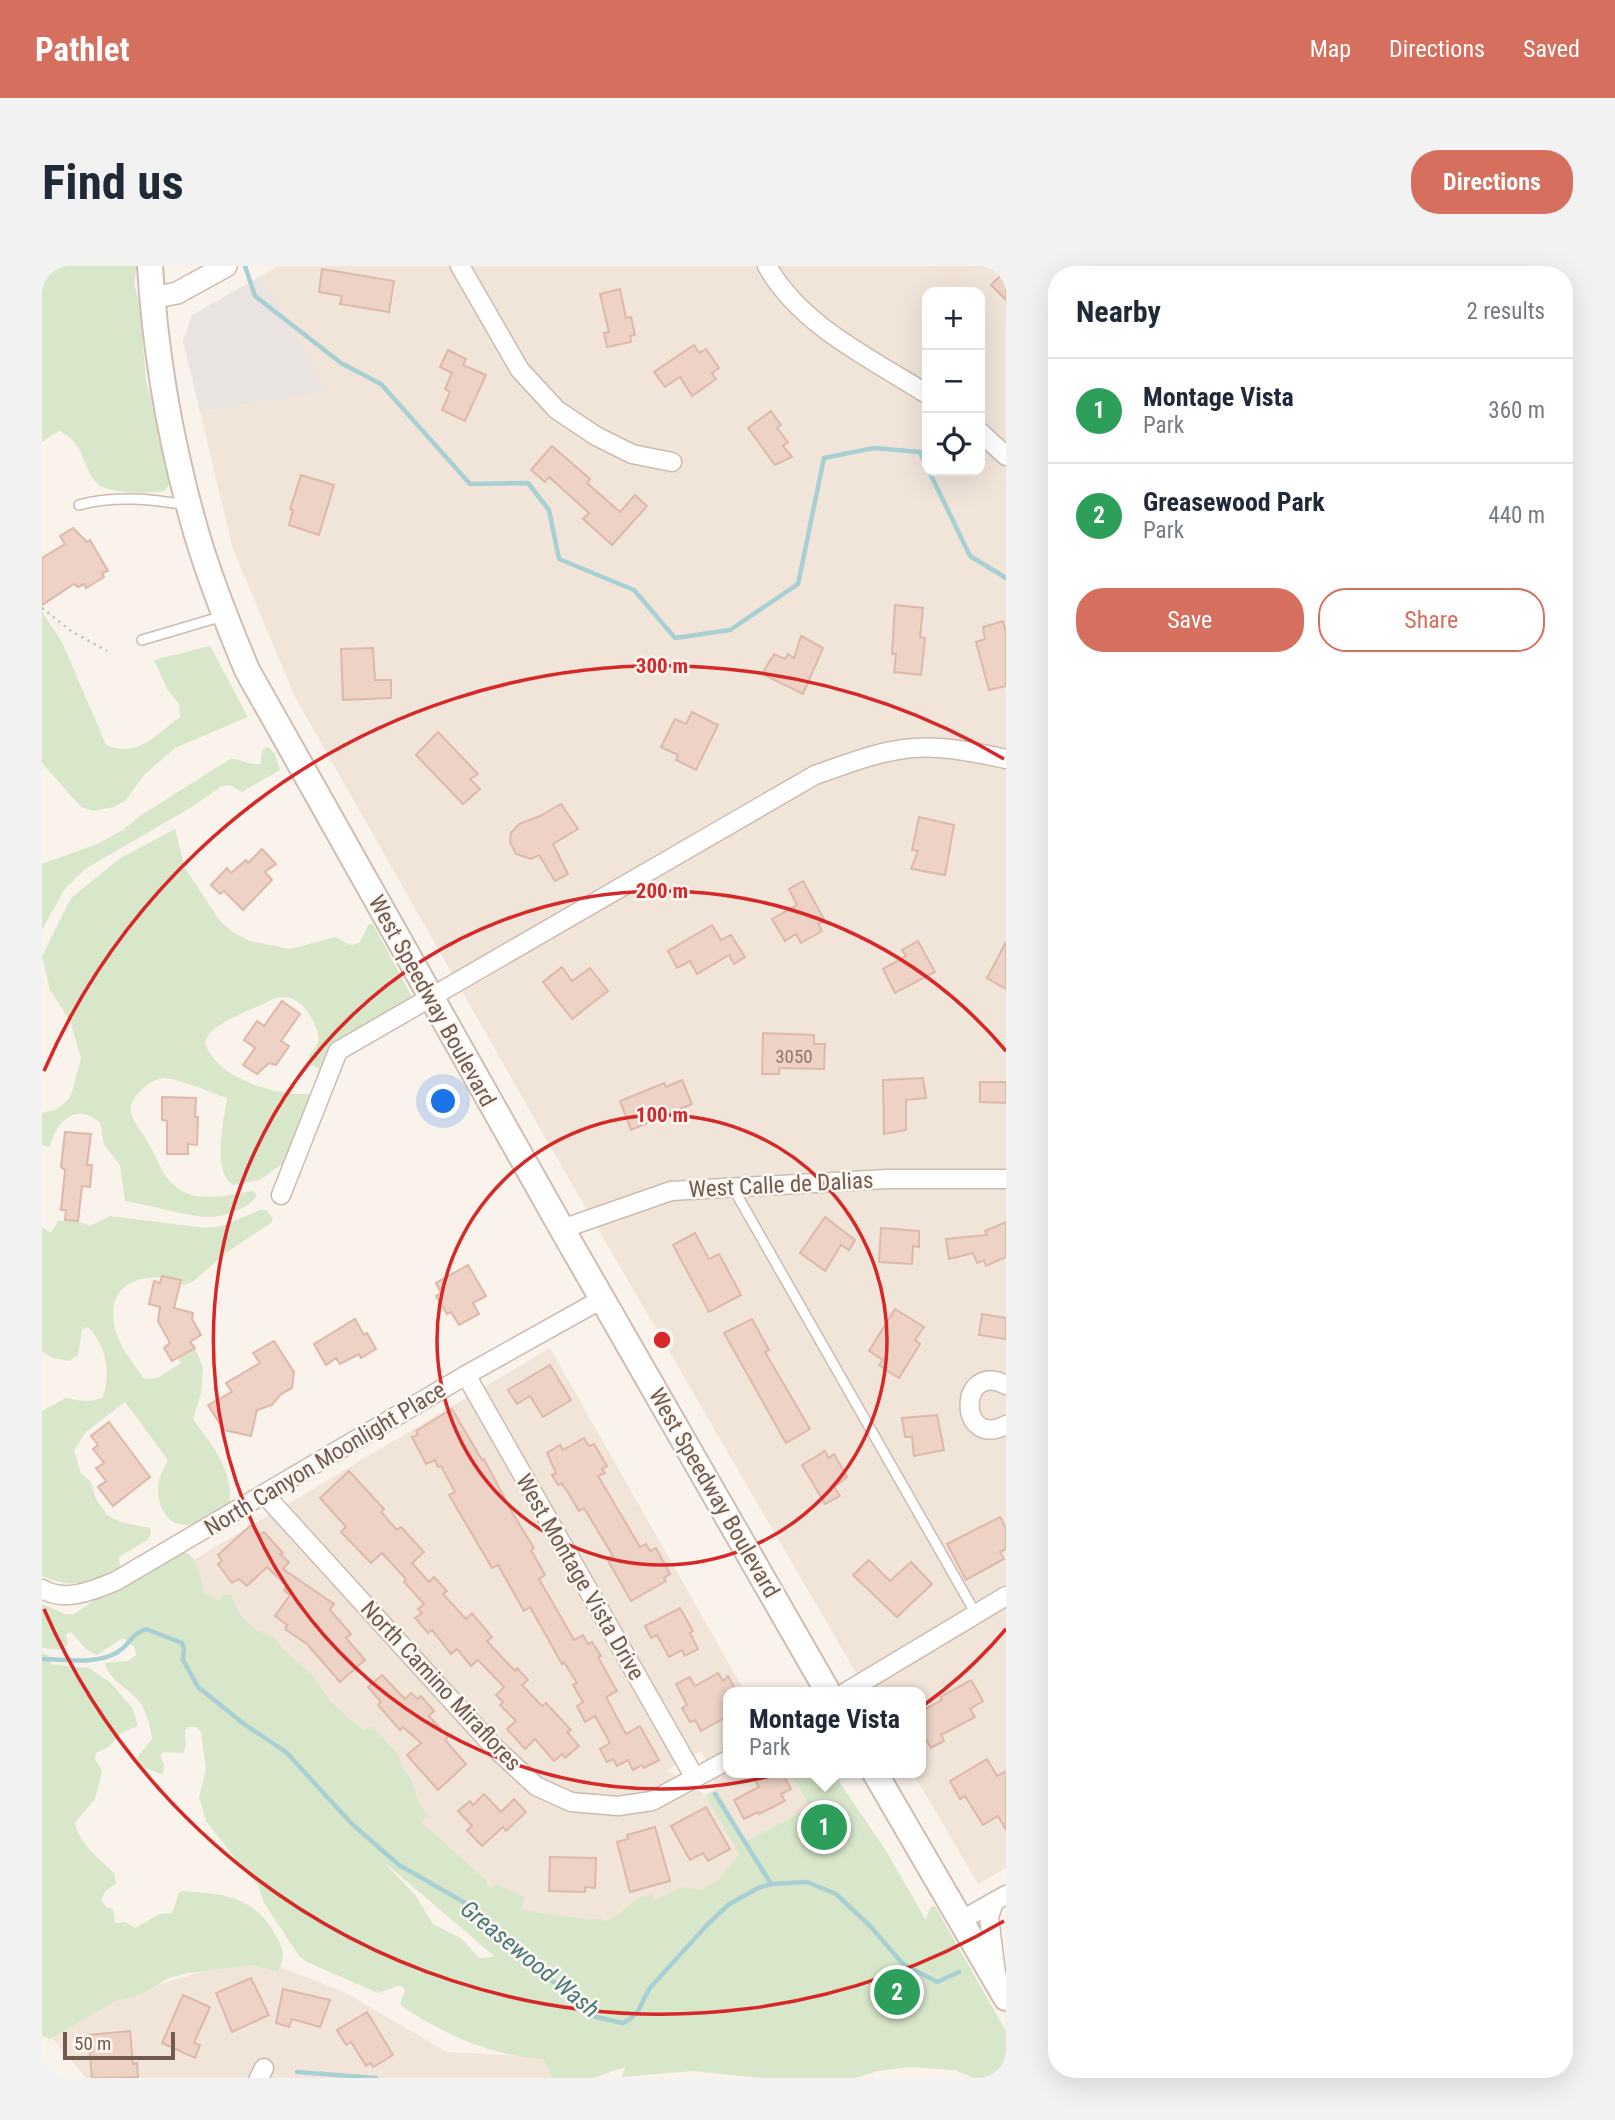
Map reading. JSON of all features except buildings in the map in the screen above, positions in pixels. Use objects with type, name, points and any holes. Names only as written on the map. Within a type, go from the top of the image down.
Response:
[{"type":"main road","name":"West Speedway Boulevard","points":[[150,266],[169,422],[189,505],[225,615],[247,670],[430,998],[825,1687]]},
{"type":"main road","points":[[878,1778],[1002,1991]]},
{"type":"street","points":[[152,298],[177,293],[226,266]]},
{"type":"street","points":[[460,266],[520,370],[557,410],[596,436],[632,454],[672,462]]},
{"type":"street","points":[[767,266],[779,288],[822,328],[922,391]]},
{"type":"street","points":[[985,437],[1006,456]]},
{"type":"street","points":[[281,1195],[338,1051],[815,775],[860,759],[905,749],[960,749],[1006,759]]},
{"type":"street","name":"West Calle de Dalias","points":[[562,1229],[671,1191],[887,1178],[1006,1179]]},
{"type":"street","name":"North Canyon Moonlight Place","points":[[42,1589],[49,1593],[84,1594],[116,1581],[466,1375],[602,1299]]},
{"type":"street","name":"West Montage Vista Drive","points":[[466,1375],[695,1778]]},
{"type":"street","points":[[1005,1428],[988,1429],[980,1426],[974,1421],[968,1406],[979,1385],[995,1381],[1006,1385]]},
{"type":"street","name":"North Camino Miraflores","points":[[265,1495],[493,1746],[536,1786],[571,1802],[618,1806],[652,1801],[723,1763]]},
{"type":"street","points":[[854,1687],[1006,1596]]},
{"type":"street","points":[[960,1921],[1000,1898]]},
{"type":"street","points":[[1000,1898],[989,1917],[1002,1991]]},
{"type":"lane","points":[[79,505],[113,499],[155,500],[189,505]]},
{"type":"lane","points":[[142,640],[225,615]]},
{"type":"lane","points":[[732,1187],[976,1614]]},
{"type":"path","points":[[42,608],[71,631],[107,651]]},
{"type":"shaded area","points":[[278,266],[1006,266],[1006,1868],[978,1884],[916,1778],[926,1778],[926,1687],[864,1687],[547,1141],[295,697],[233,549],[200,412],[326,391],[261,276]]},
{"type":"shaded area","points":[[261,276],[327,391],[200,412],[183,341],[192,315]]},
{"type":"shaded area","points":[[550,1348],[742,1687],[723,1687],[723,1778],[794,1778],[810,1808],[748,1846],[717,1789],[702,1751],[667,1770],[705,1795],[739,1854],[703,1899],[607,1930],[521,1916],[215,1638],[190,1562]]},
{"type":"shaded area","points":[[253,1956],[346,1993],[447,2052],[542,2057],[553,2078],[86,2078],[52,2038],[99,2003]]},
{"type":"green space","points":[[42,266],[137,266],[134,284],[139,302],[146,380],[164,449],[169,485],[164,491],[149,493],[111,490],[98,484],[93,478],[79,449],[68,436],[59,431],[42,442]]},
{"type":"green space","points":[[42,612],[61,640],[106,745],[117,749],[137,747],[180,717],[179,704],[167,689],[154,660],[210,646],[248,717],[175,748],[144,775],[125,801],[114,807],[93,811],[81,807],[42,763]]},
{"type":"green space","points":[[268,747],[275,754],[280,770],[242,792],[230,785],[222,786],[190,808],[85,869],[64,890],[42,930],[42,864],[97,844],[123,830],[140,816],[230,759],[260,764],[262,750]]},
{"type":"green space","points":[[175,829],[185,868],[220,921],[234,933],[250,941],[290,949],[335,937],[351,945],[359,943],[369,924],[373,924],[412,997],[340,1040],[323,1068],[319,1069],[311,1065],[309,1055],[318,1042],[316,1027],[304,1007],[294,999],[273,999],[224,1022],[209,1035],[205,1042],[211,1055],[235,1076],[267,1089],[313,1094],[288,1160],[260,1180],[233,1185],[226,1178],[222,1168],[221,1145],[227,1098],[165,1078],[152,1082],[137,1095],[132,1102],[132,1116],[174,1186],[189,1194],[204,1197],[253,1191],[257,1195],[242,1208],[214,1217],[189,1215],[125,1201],[120,1165],[104,1145],[100,1123],[91,1117],[75,1114],[68,1117],[57,1130],[50,1147],[42,1145],[42,1113],[57,1109],[68,1100],[81,1058],[70,1021],[50,990],[42,956],[71,898],[119,859]]},
{"type":"green space","points":[[266,1210],[273,1218],[271,1223],[224,1254],[194,1281],[184,1285],[181,1280],[166,1278],[139,1280],[120,1292],[113,1316],[121,1345],[144,1379],[157,1378],[181,1363],[178,1357],[195,1348],[203,1368],[201,1393],[193,1419],[225,1470],[229,1481],[229,1506],[204,1520],[188,1525],[173,1522],[167,1517],[160,1504],[158,1488],[160,1476],[168,1460],[125,1402],[87,1431],[74,1450],[81,1473],[91,1482],[95,1497],[107,1515],[121,1522],[150,1528],[151,1534],[147,1540],[119,1557],[120,1567],[101,1577],[63,1583],[42,1576],[42,1411],[66,1398],[89,1401],[103,1397],[107,1370],[103,1351],[88,1327],[82,1329],[78,1355],[69,1361],[52,1358],[42,1351],[42,1227],[51,1233],[58,1221],[78,1221],[90,1226],[110,1216],[206,1228],[222,1226]]},
{"type":"green space","points":[[182,1551],[188,1554],[196,1563],[204,1593],[218,1600],[225,1595],[231,1595],[240,1615],[254,1629],[275,1638],[282,1648],[313,1676],[329,1700],[363,1730],[371,1726],[398,1754],[419,1803],[428,1815],[421,1822],[487,1881],[486,1884],[491,1889],[496,1884],[525,1897],[521,1910],[592,1920],[601,1918],[601,1921],[612,1918],[631,1903],[652,1893],[654,1900],[683,1887],[701,1890],[718,1880],[739,1854],[705,1795],[717,1789],[746,1841],[809,1806],[794,1778],[836,1778],[885,1849],[926,1920],[933,1905],[936,1908],[1006,2031],[1006,2078],[974,2078],[955,2070],[909,2067],[878,2071],[855,2078],[761,2078],[692,2071],[622,2077],[625,2067],[594,2078],[553,2078],[543,2059],[506,2054],[452,2035],[403,2007],[400,2003],[405,1991],[403,1987],[398,1986],[378,1993],[299,1956],[264,1903],[258,1885],[206,1821],[199,1797],[206,1770],[201,1732],[196,1727],[188,1727],[185,1730],[186,1747],[183,1753],[164,1752],[160,1755],[164,1765],[163,1775],[140,1766],[136,1759],[152,1739],[148,1719],[139,1701],[114,1679],[105,1663],[128,1661],[136,1655],[135,1648],[123,1638],[97,1655],[86,1649],[71,1632],[66,1634],[68,1644],[63,1650],[42,1648],[42,1604],[65,1614],[74,1614]],"holes":[[[384,1862],[494,1957],[479,1958],[462,1939],[433,1924],[416,1896]]]},
{"type":"green space","points":[[42,1653],[48,1655],[51,1664],[89,1668],[111,1683],[133,1709],[138,1726],[121,1733],[109,1747],[96,1753],[95,1759],[102,1771],[95,1799],[75,1823],[86,1845],[114,1873],[116,1883],[105,1892],[101,1900],[106,1907],[113,1909],[115,1923],[125,1922],[135,1928],[159,1914],[172,1913],[179,1892],[223,1895],[245,1903],[265,1919],[283,1951],[278,1972],[253,1965],[169,1978],[142,1994],[115,2001],[50,2039],[42,2036]]},
{"type":"waterway","points":[[245,266],[255,296],[341,363],[381,384],[470,484],[528,483],[549,510],[559,559],[634,590],[675,638],[730,630],[798,584],[824,458],[874,448],[920,452],[922,457]]},
{"type":"waterway","points":[[931,476],[970,556],[1006,578]]},
{"type":"waterway","name":"Greasewood Wash","points":[[42,1659],[89,1660],[107,1657],[121,1650],[136,1634],[146,1629],[182,1643],[183,1660],[198,1687],[244,1724],[286,1752],[352,1824],[399,1865],[469,1905],[521,1958],[596,2017],[623,2023],[630,2019],[638,2011],[649,1989],[708,1924],[728,1905],[758,1888],[771,1884],[807,1882],[836,1894],[870,1926],[903,1964],[937,1982],[959,1972]]},
{"type":"waterway","points":[[715,1794],[771,1884]]},
{"type":"waterway","points":[[297,2072],[376,2078]]},
{"type":"place","name":"Montage Vista","points":[[824,1827]]},
{"type":"place","name":"Greasewood Park","points":[[897,1992]]}]
